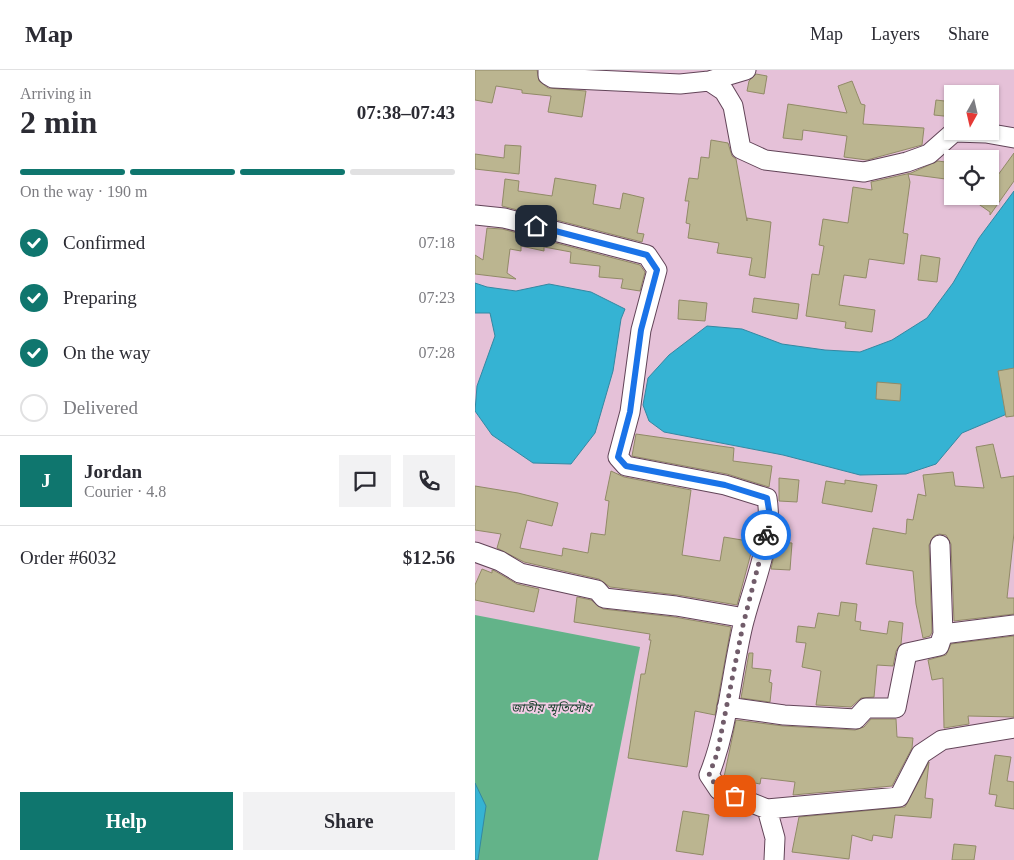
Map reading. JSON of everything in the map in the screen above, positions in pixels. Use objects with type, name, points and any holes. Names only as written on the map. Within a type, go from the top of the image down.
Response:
[{"type":"street","points":[[548,70],[548,75],[553,78],[680,84],[709,81],[746,70]]},
{"type":"street","points":[[709,81],[724,91],[733,106],[741,149],[765,160],[864,172],[907,162],[929,154],[954,132],[986,133],[1014,138]]},
{"type":"street","points":[[475,215],[512,220],[647,255],[657,270],[641,330],[630,412],[618,457],[626,466],[725,485],[767,498],[770,516],[762,558],[745,618],[717,754],[709,775],[719,790],[767,809],[899,798],[921,754],[942,740],[1014,728]]},
{"type":"street","points":[[727,707],[784,715],[856,719],[866,708],[896,708],[907,653],[939,646],[943,634],[940,545]]},
{"type":"street","points":[[475,552],[501,561],[520,573],[597,590],[604,598],[676,606],[745,618]]},
{"type":"street","points":[[943,634],[1014,625]]},
{"type":"street","points":[[767,809],[775,838],[774,860]]},
{"type":"green space","name":"জাতীয় স্মৃতিসৌধ","points":[[475,615],[640,647],[598,860],[475,860]]},
{"type":"water","points":[[1014,191],[1014,411],[962,433],[936,464],[906,474],[860,475],[783,455],[664,432],[649,421],[643,405],[648,378],[669,355],[707,326],[742,329],[782,344],[825,350],[860,352],[892,340],[927,318],[953,283],[979,238]]},
{"type":"water","points":[[475,283],[487,287],[516,291],[549,284],[591,292],[625,309],[621,319],[613,371],[595,433],[571,464],[533,463],[492,435],[475,411],[477,386],[495,336],[490,313],[475,313]]},
{"type":"water","points":[[475,783],[486,806],[478,860],[475,860]]},
{"type":"building","points":[[475,70],[537,70],[539,81],[548,88],[586,91],[582,117],[548,112],[551,96],[522,93],[522,90],[496,86],[492,103],[475,100]]},
{"type":"building","points":[[756,74],[767,76],[764,94],[747,91],[749,81]]},
{"type":"building","points":[[852,81],[861,104],[865,105],[863,124],[924,128],[922,145],[867,160],[844,157],[847,136],[803,130],[802,140],[783,138],[788,104],[847,113],[838,86]]},
{"type":"building","points":[[936,100],[944,101],[944,116],[934,115]]},
{"type":"building","points":[[711,140],[728,143],[732,156],[736,159],[747,221],[747,218],[771,222],[765,278],[749,275],[752,258],[717,253],[719,243],[688,238],[690,224],[686,223],[689,201],[685,201],[689,178],[698,179],[701,157],[709,158]]},
{"type":"building","points":[[505,145],[521,146],[519,174],[475,169],[475,154],[504,158]]},
{"type":"building","points":[[1014,153],[1014,181],[999,202],[999,174]]},
{"type":"building","points":[[938,161],[944,162],[944,179],[908,174],[910,182],[903,233],[908,234],[904,264],[869,259],[866,278],[844,275],[839,305],[875,310],[872,332],[845,328],[846,322],[806,316],[812,274],[819,275],[824,246],[819,245],[823,219],[848,223],[853,187],[872,190],[871,182],[911,173]]},
{"type":"building","points":[[555,178],[596,185],[593,204],[620,209],[623,193],[644,198],[637,233],[644,234],[642,242],[502,206],[505,179],[519,181],[518,191],[552,196]]},
{"type":"building","points":[[980,205],[997,205],[990,215],[990,212]]},
{"type":"building","points":[[487,228],[502,229],[640,265],[645,272],[640,291],[621,288],[623,279],[599,277],[600,266],[570,263],[571,252],[544,247],[544,251],[521,246],[521,251],[510,249],[507,273],[516,279],[475,274],[475,255],[483,260]]},
{"type":"building","points":[[921,255],[940,258],[937,282],[918,280]]},
{"type":"building","points":[[754,298],[799,304],[797,319],[752,312]]},
{"type":"building","points":[[679,300],[707,303],[705,321],[678,319]]},
{"type":"building","points":[[1014,368],[1014,416],[1006,417],[998,371]]},
{"type":"building","points":[[877,382],[901,384],[900,401],[876,399]]},
{"type":"building","points":[[636,434],[734,448],[733,461],[772,466],[769,487],[727,474],[632,456]]},
{"type":"building","points":[[993,444],[1001,478],[1014,476],[1014,533],[1007,598],[1014,598],[1014,614],[954,621],[951,544],[946,535],[939,534],[934,536],[929,545],[932,632],[930,636],[923,638],[916,604],[913,571],[866,564],[873,528],[906,534],[907,519],[913,520],[918,494],[926,496],[923,475],[953,472],[955,486],[984,488],[976,447]]},
{"type":"building","points":[[611,471],[624,477],[691,490],[682,555],[720,561],[724,537],[754,542],[737,605],[678,595],[610,587],[599,579],[524,562],[497,548],[501,534],[475,530],[475,486],[518,493],[558,503],[552,526],[527,520],[520,548],[562,556],[563,548],[588,553],[591,533],[605,535],[609,501],[605,500]]},
{"type":"building","points":[[779,478],[799,480],[797,502],[779,501]]},
{"type":"building","points":[[845,480],[877,485],[872,512],[822,503],[826,481],[845,484]]},
{"type":"building","points":[[777,542],[792,543],[790,570],[771,569]]},
{"type":"building","points":[[482,569],[492,573],[492,570],[495,571],[517,584],[539,589],[534,612],[475,600],[475,585]]},
{"type":"building","points":[[577,597],[591,600],[603,609],[674,617],[731,627],[715,715],[695,711],[687,767],[628,758],[641,674],[645,674],[651,640],[649,640],[650,634],[574,622]]},
{"type":"building","points":[[841,602],[857,604],[855,621],[861,622],[860,630],[887,634],[889,621],[903,623],[901,644],[896,651],[893,666],[877,665],[874,697],[861,698],[851,707],[816,705],[821,671],[802,667],[806,643],[796,642],[798,626],[815,628],[818,613],[839,616]]},
{"type":"building","points":[[1014,636],[1014,717],[968,716],[969,724],[944,728],[943,678],[932,680],[928,660],[946,655],[951,644]]},
{"type":"building","points":[[749,653],[753,653],[752,668],[771,670],[769,682],[772,683],[770,702],[741,698]]},
{"type":"building","points":[[871,719],[896,719],[897,737],[913,738],[912,748],[892,786],[793,795],[795,782],[761,778],[760,784],[724,777],[736,720],[783,726],[855,730],[864,727]]},
{"type":"building","points":[[995,755],[1011,757],[1007,781],[1014,782],[1014,809],[995,806],[997,795],[989,794]]},
{"type":"building","points":[[929,762],[925,798],[933,799],[931,818],[895,815],[892,838],[873,835],[872,841],[852,835],[849,859],[792,852],[799,817],[905,807]]},
{"type":"building","points":[[683,811],[709,815],[703,855],[676,851]]},
{"type":"building","points":[[954,844],[976,846],[974,860],[952,860]]},
{"type":"way so far","points":[[735,796],[719,790],[709,775],[717,754],[743,625],[762,558],[766,535]]},
{"type":"route","points":[[536,226],[647,255],[657,270],[641,330],[630,412],[618,457],[626,466],[725,485],[767,498],[770,516],[766,535]]}]
